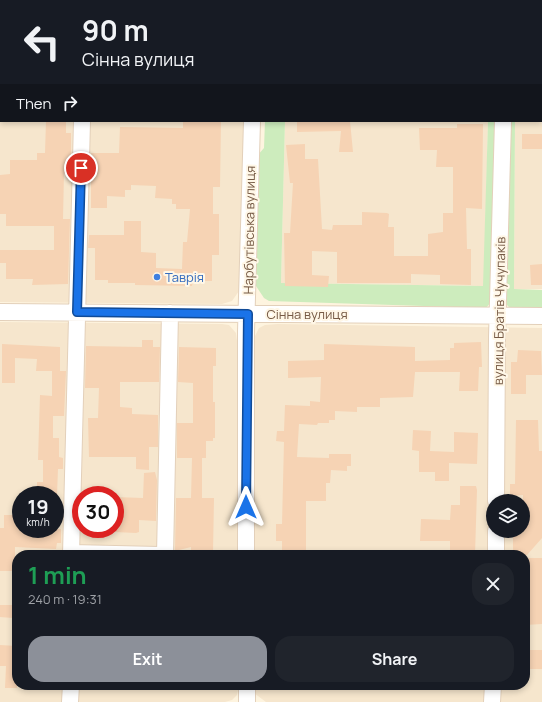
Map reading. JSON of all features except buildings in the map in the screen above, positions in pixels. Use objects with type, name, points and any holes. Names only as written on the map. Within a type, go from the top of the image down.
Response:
[{"type":"street","points":[[71,550],[82,122]]},
{"type":"street","name":"Нарбутівська вулиця","points":[[246,550],[248,314],[252,122]]},
{"type":"street","name":"вулиця Братів Чучупаків","points":[[496,494],[503,122]]},
{"type":"street","name":"Сінна вулиця","points":[[0,312],[542,316]]},
{"type":"street","points":[[165,550],[170,313]]},
{"type":"street","points":[[496,538],[496,550]]},
{"type":"street","points":[[70,690],[70,702]]},
{"type":"street","points":[[247,690],[247,702]]},
{"type":"street","points":[[492,702],[493,690]]},
{"type":"shaded area","points":[[0,122],[244,122],[239,291],[232,301],[222,304],[0,302]]},
{"type":"shaded area","points":[[285,122],[488,122],[484,286],[281,283]]},
{"type":"shaded area","points":[[515,122],[542,122],[542,289],[514,289]]},
{"type":"shaded area","points":[[0,322],[222,324],[229,325],[236,333],[238,349],[239,550],[12,550],[12,690],[238,690],[237,695],[232,700],[225,702],[0,702]]},
{"type":"shaded area","points":[[278,324],[542,328],[542,702],[266,702],[254,693],[254,690],[530,690],[530,550],[253,550],[254,338],[259,328],[265,325]]},
{"type":"green space","points":[[265,122],[285,122],[281,283],[483,286],[488,122],[495,122],[491,302],[486,308],[269,301],[264,298],[256,286],[257,156],[264,148]]},
{"type":"green space","points":[[507,122],[515,122],[514,289],[542,290],[542,308],[510,308],[504,302]]},
{"type":"place","name":"Таврія","points":[[157,277]]},
{"type":"route","points":[[81,168],[77,312],[248,314],[246,332],[246,507]]}]
